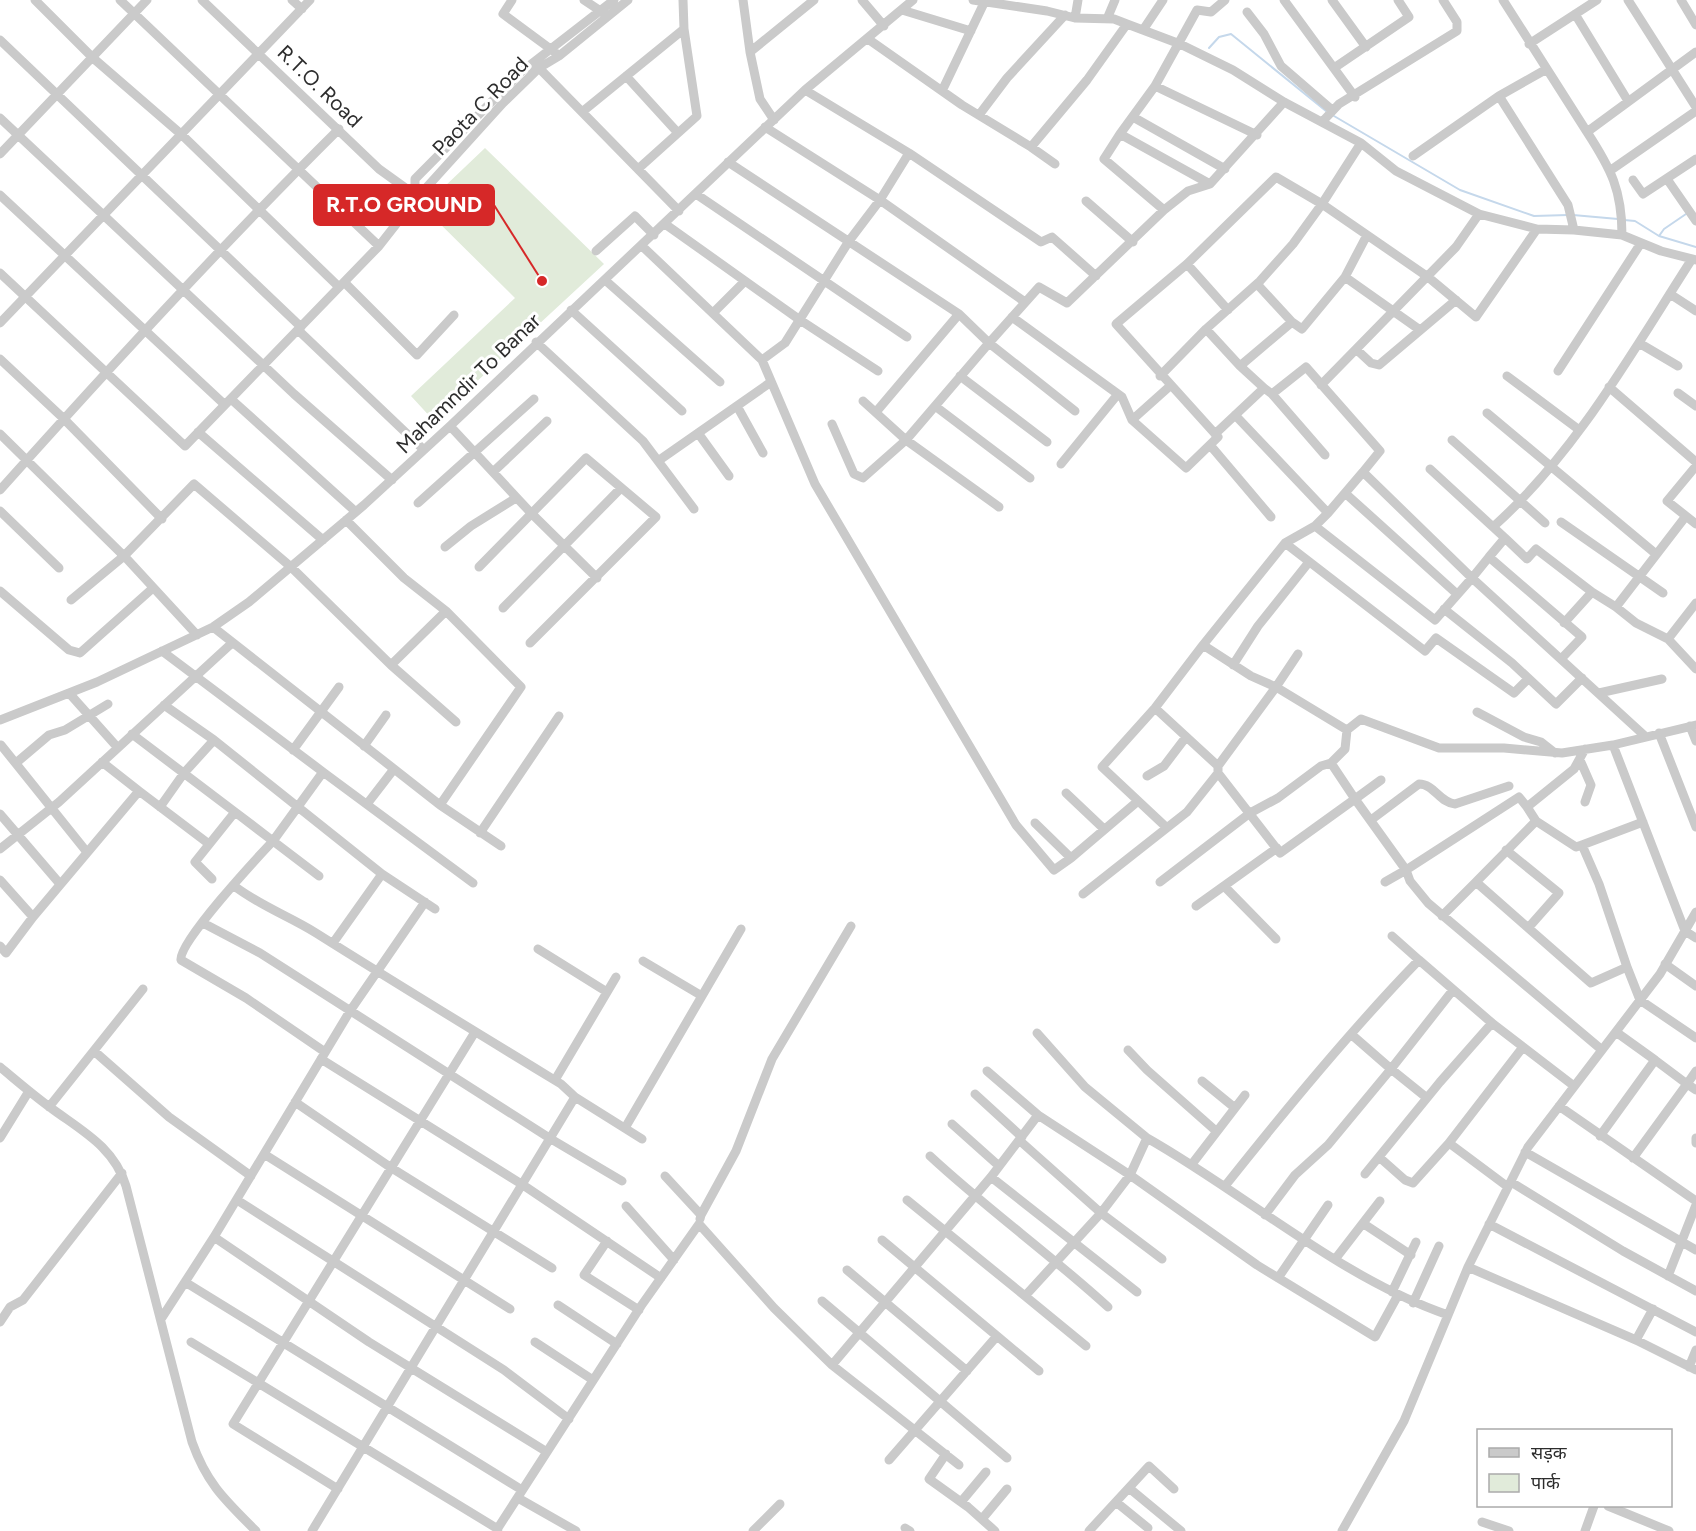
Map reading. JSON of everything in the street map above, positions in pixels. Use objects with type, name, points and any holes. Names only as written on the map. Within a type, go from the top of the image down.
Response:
[{"type":"street","points":[[35,0],[93,58],[182,135],[417,355],[454,315]]},
{"type":"street","points":[[120,0],[379,246]]},
{"type":"street","points":[[0,154],[147,0]]},
{"type":"street","name":"R.T.O. Road","points":[[202,0],[379,169],[413,191]]},
{"type":"street","points":[[292,0],[302,9]]},
{"type":"street","points":[[0,323],[65,253],[261,54],[310,0]]},
{"type":"street","points":[[512,0],[503,14],[556,53]]},
{"type":"street","points":[[584,0],[606,15],[614,0]]},
{"type":"street","name":"Paota C Road","points":[[413,191],[426,188],[503,103],[539,68],[628,0]]},
{"type":"street","points":[[638,169],[698,116],[684,28],[683,0]]},
{"type":"street","points":[[743,0],[750,52],[760,99],[774,120]]},
{"type":"street","points":[[750,52],[814,0]]},
{"type":"street","points":[[862,0],[884,26]]},
{"type":"street","name":"Mahamndir To Banar","points":[[0,720],[69,693],[213,627],[249,602],[392,480],[805,90],[914,0]]},
{"type":"street","points":[[973,0],[1075,18],[1107,19],[1127,24],[1180,44],[1233,70],[1284,102],[1361,143],[1396,171],[1479,214],[1537,230],[1574,225],[1622,235],[1694,260],[1609,387],[1551,467],[1523,501],[1493,527]]},
{"type":"street","points":[[1075,18],[1078,0]]},
{"type":"street","points":[[1107,19],[1115,0]]},
{"type":"street","points":[[1143,30],[1163,0]]},
{"type":"street","points":[[1164,210],[1104,159],[1155,86],[1197,10],[1211,12],[1225,0]]},
{"type":"street","points":[[1284,0],[1355,96]]},
{"type":"street","points":[[1332,0],[1366,47]]},
{"type":"street","points":[[1334,68],[1409,17],[1398,0]]},
{"type":"street","points":[[1322,122],[1332,110],[1457,31],[1457,22],[1443,0]]},
{"type":"street","points":[[1503,0],[1545,70],[1611,170],[1621,209],[1622,235]]},
{"type":"street","points":[[1529,44],[1597,0]]},
{"type":"street","points":[[1611,170],[1696,109],[1628,0]]},
{"type":"street","points":[[1681,0],[1696,25]]},
{"type":"street","points":[[942,91],[970,31],[988,2]]},
{"type":"street","points":[[902,10],[970,31]]},
{"type":"street","points":[[1247,12],[1264,34],[1281,66],[1332,110]]},
{"type":"street","points":[[1575,14],[1628,101]]},
{"type":"street","points":[[979,115],[1007,78],[1065,15]]},
{"type":"street","points":[[1031,147],[1087,80],[1127,24]]},
{"type":"street","points":[[582,112],[684,28]]},
{"type":"street","points":[[868,39],[942,91],[1055,164]]},
{"type":"street","points":[[0,40],[424,450]]},
{"type":"street","points":[[1587,132],[1696,52]]},
{"type":"street","points":[[0,273],[185,446],[379,246],[408,209],[416,180],[512,80],[538,57],[556,53]]},
{"type":"street","points":[[539,68],[679,211]]},
{"type":"street","points":[[1413,156],[1500,96],[1545,70]]},
{"type":"street","points":[[626,76],[678,133]]},
{"type":"street","points":[[1155,86],[1257,135]]},
{"type":"street","points":[[805,90],[909,153],[1041,242],[1052,237],[1096,276]]},
{"type":"street","points":[[1500,96],[1569,205],[1574,225]]},
{"type":"street","points":[[832,424],[854,474],[861,479],[906,440],[1039,287],[1067,303],[1164,210],[1188,191],[1210,184],[1257,135],[1284,102]]},
{"type":"street","points":[[1133,117],[1225,169]]},
{"type":"street","points":[[0,118],[264,365],[392,480]]},
{"type":"street","points":[[765,127],[880,200],[1025,302]]},
{"type":"street","points":[[0,490],[63,418],[221,253],[259,209],[339,129]]},
{"type":"street","points":[[1120,134],[1210,184]]},
{"type":"street","points":[[1160,376],[1206,329],[1257,284],[1293,244],[1361,143]]},
{"type":"street","points":[[762,360],[785,343],[849,241],[880,200],[909,153]]},
{"type":"street","points":[[1634,180],[1643,194],[1696,159]]},
{"type":"street","points":[[728,162],[959,314],[989,343],[1075,411]]},
{"type":"street","points":[[1012,316],[1122,397],[1132,420],[1186,468],[1218,437],[1160,376],[1116,324],[1187,264],[1276,177],[1322,204],[1428,277],[1476,317],[1537,230]]},
{"type":"street","points":[[1667,179],[1692,214]]},
{"type":"street","points":[[696,194],[907,337]]},
{"type":"street","points":[[0,195],[147,330],[356,512]]},
{"type":"street","points":[[1086,201],[1132,242]]},
{"type":"street","points":[[1321,385],[1456,247],[1479,214]]},
{"type":"street","points":[[596,251],[635,216],[654,235]]},
{"type":"street","points":[[665,224],[800,320],[878,371]]},
{"type":"street","points":[[1257,284],[1292,322],[1302,329],[1345,277],[1367,235]]},
{"type":"street","points":[[1558,371],[1641,243]]},
{"type":"street","points":[[642,246],[762,360],[815,484],[1016,825],[1054,870],[1138,801]]},
{"type":"street","points":[[1187,264],[1228,310]]},
{"type":"street","points":[[1345,277],[1420,330]]},
{"type":"street","points":[[605,280],[720,382]]},
{"type":"street","points":[[713,313],[745,280]]},
{"type":"street","points":[[1670,294],[1696,311]]},
{"type":"street","points":[[1357,350],[1371,363],[1378,364],[1456,300]]},
{"type":"street","points":[[571,310],[682,411]]},
{"type":"street","points":[[876,412],[959,314]]},
{"type":"street","points":[[1240,366],[1292,322]]},
{"type":"street","points":[[1206,329],[1240,366],[1268,391],[1325,455]]},
{"type":"street","points":[[536,342],[642,441],[694,509]]},
{"type":"street","points":[[1639,343],[1678,366]]},
{"type":"street","points":[[0,359],[63,418],[162,519]]},
{"type":"street","points":[[1166,827],[1102,767],[1155,708],[1285,543],[1315,526],[1380,451],[1306,367],[1235,415],[1215,434]]},
{"type":"street","points":[[960,376],[1047,442]]},
{"type":"street","points":[[1507,376],[1578,429]]},
{"type":"street","points":[[658,461],[771,382]]},
{"type":"street","points":[[1132,420],[1170,386]]},
{"type":"street","points":[[1609,387],[1696,464],[1667,501],[1696,524]]},
{"type":"street","points":[[1678,393],[1696,406]]},
{"type":"street","points":[[1061,464],[1118,394]]},
{"type":"street","points":[[418,503],[534,399]]},
{"type":"street","points":[[863,401],[906,440],[999,507]]},
{"type":"street","points":[[737,406],[763,453]]},
{"type":"street","points":[[935,406],[1030,478]]},
{"type":"street","points":[[1487,412],[1656,554]]},
{"type":"street","points":[[1235,415],[1328,513]]},
{"type":"street","points":[[493,472],[548,421]]},
{"type":"street","points":[[450,426],[516,498],[597,578]]},
{"type":"street","points":[[198,432],[323,540]]},
{"type":"street","points":[[0,434],[124,556],[197,634]]},
{"type":"street","points":[[698,434],[729,476]]},
{"type":"street","points":[[1452,440],[1545,523]]},
{"type":"street","points":[[1210,445],[1271,517]]},
{"type":"street","points":[[478,567],[586,458],[656,517],[530,643]]},
{"type":"street","points":[[1430,469],[1527,559],[1536,549],[1636,623],[1668,639],[1696,669]]},
{"type":"street","points":[[1363,472],[1472,578],[1646,737]]},
{"type":"street","points":[[71,600],[124,556],[194,484],[291,567],[391,665],[456,722]]},
{"type":"street","points":[[503,608],[621,488]]},
{"type":"street","points":[[1345,493],[1457,594]]},
{"type":"street","points":[[445,547],[471,525],[516,498]]},
{"type":"street","points":[[0,511],[58,568]]},
{"type":"street","points":[[1616,607],[1686,516]]},
{"type":"street","points":[[346,520],[404,578],[446,611],[521,687],[440,805]]},
{"type":"street","points":[[1561,522],[1663,593]]},
{"type":"street","points":[[1315,526],[1435,620],[1505,538]]},
{"type":"street","points":[[1285,543],[1425,651],[1436,638],[1514,693],[1528,679]]},
{"type":"street","points":[[1489,557],[1582,637],[1561,659]]},
{"type":"street","points":[[1233,665],[1258,626],[1309,562]]},
{"type":"street","points":[[0,591],[69,650],[80,653],[153,588]]},
{"type":"street","points":[[1564,623],[1592,592]]},
{"type":"street","points":[[1668,639],[1696,603]]},
{"type":"street","points":[[1444,609],[1556,704],[1582,678]]},
{"type":"street","points":[[391,665],[446,611]]},
{"type":"street","points":[[213,627],[440,805],[501,846]]},
{"type":"street","points":[[0,849],[51,808],[232,643]]},
{"type":"street","points":[[1203,645],[1233,665],[1276,687],[1347,730]]},
{"type":"street","points":[[162,651],[473,883]]},
{"type":"street","points":[[1083,894],[1187,812],[1298,654]]},
{"type":"street","points":[[1599,693],[1662,679]]},
{"type":"street","points":[[293,750],[339,687]]},
{"type":"street","points":[[69,693],[117,748]]},
{"type":"street","points":[[15,763],[49,735],[65,730],[108,704]]},
{"type":"street","points":[[164,705],[214,740],[382,874],[435,909]]},
{"type":"street","points":[[1155,708],[1218,769],[1281,853],[1380,780]]},
{"type":"street","points":[[1476,712],[1524,737],[1541,742],[1555,753]]},
{"type":"street","points":[[364,746],[386,714]]},
{"type":"street","points":[[480,833],[559,716]]},
{"type":"street","points":[[1160,882],[1250,813],[1278,798],[1321,766],[1331,763],[1345,749],[1347,730],[1361,719],[1439,748],[1504,748],[1555,753],[1613,745],[1693,725],[1696,741]]},
{"type":"street","points":[[132,734],[319,876]]},
{"type":"street","points":[[1659,734],[1696,827]]},
{"type":"street","points":[[1147,776],[1152,770],[1164,766],[1186,737]]},
{"type":"street","points":[[160,807],[184,773],[214,740]]},
{"type":"street","points":[[0,745],[86,851]]},
{"type":"street","points":[[1613,745],[1685,931],[1696,938]]},
{"type":"street","points":[[1527,807],[1574,769],[1585,749]]},
{"type":"street","points":[[1580,760],[1591,785],[1585,802]]},
{"type":"street","points":[[102,762],[209,844]]},
{"type":"street","points":[[1331,763],[1407,870],[1410,881],[1442,916],[1602,1050]]},
{"type":"street","points":[[367,804],[394,769]]},
{"type":"street","points":[[323,772],[273,841],[233,885],[182,950],[180,956],[184,964],[246,998],[323,1056],[419,1121],[523,1185],[661,1278]]},
{"type":"street","points":[[1371,820],[1419,784],[1427,786],[1446,802],[1455,804],[1509,786]]},
{"type":"street","points":[[0,946],[6,953],[86,851],[138,791]]},
{"type":"street","points":[[1066,793],[1104,829]]},
{"type":"street","points":[[1385,882],[1520,797],[1536,821],[1576,847],[1643,822]]},
{"type":"street","points":[[212,879],[195,862],[235,812]]},
{"type":"street","points":[[0,814],[60,884]]},
{"type":"street","points":[[1442,916],[1536,821]]},
{"type":"street","points":[[1035,823],[1071,858]]},
{"type":"street","points":[[1582,844],[1599,884],[1640,1000],[1696,1038]]},
{"type":"street","points":[[1196,906],[1277,848]]},
{"type":"street","points":[[1506,850],[1559,893],[1529,927]]},
{"type":"street","points":[[333,943],[382,874]]},
{"type":"street","points":[[0,880],[33,917]]},
{"type":"street","points":[[1476,882],[1591,983],[1627,967]]},
{"type":"street","points":[[233,885],[333,943],[555,1080],[575,1097],[642,1139]]},
{"type":"street","points":[[1224,886],[1276,939]]},
{"type":"street","points":[[161,1319],[237,1200],[350,1011],[425,902]]},
{"type":"street","points":[[1342,1531],[1404,1420],[1468,1268],[1525,1152],[1640,1000],[1696,912]]},
{"type":"street","points":[[203,923],[260,953],[447,1073],[622,1181]]},
{"type":"street","points":[[191,1342],[497,1530],[700,1219],[736,1150],[772,1059],[850,926]]},
{"type":"street","points":[[625,1128],[741,928]]},
{"type":"street","points":[[1392,936],[1492,1023],[1574,1086]]},
{"type":"street","points":[[538,949],[607,992]]},
{"type":"street","points":[[1225,1186],[1266,1132],[1286,1114],[1377,1003],[1419,960]]},
{"type":"street","points":[[643,961],[702,996]]},
{"type":"street","points":[[1665,964],[1696,986]]},
{"type":"street","points":[[555,1080],[616,977]]},
{"type":"street","points":[[49,1107],[143,989]]},
{"type":"street","points":[[1265,1215],[1295,1175],[1328,1145],[1454,990]]},
{"type":"street","points":[[1365,1174],[1492,1023]]},
{"type":"street","points":[[338,1490],[233,1424],[447,1073],[475,1032]]},
{"type":"street","points":[[1616,1032],[1696,1090]]},
{"type":"street","points":[[1037,1033],[1085,1087],[1147,1138],[1192,1164],[1265,1215],[1395,1294],[1448,1315]]},
{"type":"street","points":[[1352,1035],[1427,1098]]},
{"type":"street","points":[[1379,1157],[1405,1180],[1413,1183],[1449,1143],[1523,1047]]},
{"type":"street","points":[[1128,1050],[1154,1077],[1216,1131]]},
{"type":"street","points":[[94,1051],[169,1117],[251,1176]]},
{"type":"street","points":[[1600,1136],[1655,1060]]},
{"type":"street","points":[[0,1067],[49,1107],[103,1145],[122,1173],[202,1469],[218,1493],[256,1531]]},
{"type":"street","points":[[987,1071],[1038,1115],[1130,1175],[1278,1278],[1375,1337],[1416,1242]]},
{"type":"street","points":[[1633,1158],[1696,1071]]},
{"type":"street","points":[[1202,1081],[1234,1108]]},
{"type":"street","points":[[0,1138],[29,1091]]},
{"type":"street","points":[[975,1094],[1101,1213],[1162,1259]]},
{"type":"street","points":[[1192,1164],[1245,1095]]},
{"type":"street","points":[[312,1531],[575,1097]]},
{"type":"street","points":[[295,1102],[390,1167],[552,1268]]},
{"type":"street","points":[[1559,1106],[1696,1201]]},
{"type":"street","points":[[832,1365],[991,1177],[1038,1115]]},
{"type":"street","points":[[952,1124],[999,1166]]},
{"type":"street","points":[[1025,1296],[1101,1213],[1130,1175],[1147,1138]]},
{"type":"street","points":[[1449,1143],[1509,1184],[1696,1291]]},
{"type":"street","points":[[1525,1152],[1696,1250]]},
{"type":"street","points":[[264,1154],[510,1309]]},
{"type":"street","points":[[930,1156],[974,1197],[1057,1261],[1108,1307]]},
{"type":"street","points":[[0,1322],[8,1309],[23,1300],[122,1173]]},
{"type":"street","points":[[665,1176],[774,1308],[832,1365],[959,1465]]},
{"type":"street","points":[[991,1177],[1137,1292]]},
{"type":"street","points":[[237,1200],[504,1370],[569,1419]]},
{"type":"street","points":[[907,1200],[1086,1346]]},
{"type":"street","points":[[1336,1258],[1380,1201]]},
{"type":"street","points":[[1278,1278],[1328,1205]]},
{"type":"street","points":[[1668,1276],[1696,1205]]},
{"type":"street","points":[[626,1206],[674,1260]]},
{"type":"street","points":[[1364,1224],[1411,1255]]},
{"type":"street","points":[[1489,1224],[1696,1332]]},
{"type":"street","points":[[214,1237],[410,1368],[491,1415],[547,1452]]},
{"type":"street","points":[[882,1240],[1039,1371]]},
{"type":"street","points":[[607,1241],[584,1275],[639,1310]]},
{"type":"street","points":[[1413,1303],[1439,1246]]},
{"type":"street","points":[[1468,1268],[1636,1341],[1692,1368],[1696,1350]]},
{"type":"street","points":[[848,1270],[967,1371]]},
{"type":"street","points":[[185,1282],[386,1407],[576,1531]]},
{"type":"street","points":[[822,1301],[1007,1458]]},
{"type":"street","points":[[558,1305],[617,1344]]},
{"type":"street","points":[[1636,1341],[1653,1309]]},
{"type":"street","points":[[889,1460],[997,1336]]},
{"type":"street","points":[[535,1342],[593,1380]]},
{"type":"street","points":[[946,1454],[929,1479],[995,1531]]},
{"type":"street","points":[[1089,1531],[1149,1466],[1173,1489]]},
{"type":"street","points":[[961,1502],[986,1472]]},
{"type":"street","points":[[1129,1488],[1181,1531]]},
{"type":"street","points":[[982,1519],[1007,1490]]},
{"type":"street","points":[[1116,1502],[1148,1528]]},
{"type":"street","points":[[753,1531],[780,1504]]},
{"type":"street","points":[[1585,1531],[1594,1507]]},
{"type":"street","points":[[1610,1507],[1669,1531]]},
{"type":"street","points":[[1482,1522],[1505,1530]]},
{"type":"green space","points":[[485,148],[604,264],[434,421],[411,396],[515,298],[423,207]]},
{"type":"waterway","points":[[1209,48],[1219,37],[1231,34],[1326,111]]},
{"type":"waterway","points":[[1334,116],[1460,190],[1534,216],[1568,215]]},
{"type":"waterway","points":[[1659,236],[1664,229],[1686,214]]},
{"type":"waterway","points":[[1573,215],[1618,219]]},
{"type":"waterway","points":[[1624,220],[1635,221],[1659,236],[1696,247]]},
{"type":"place","name":"R.T.O GROUND","points":[[542,281]]}]
